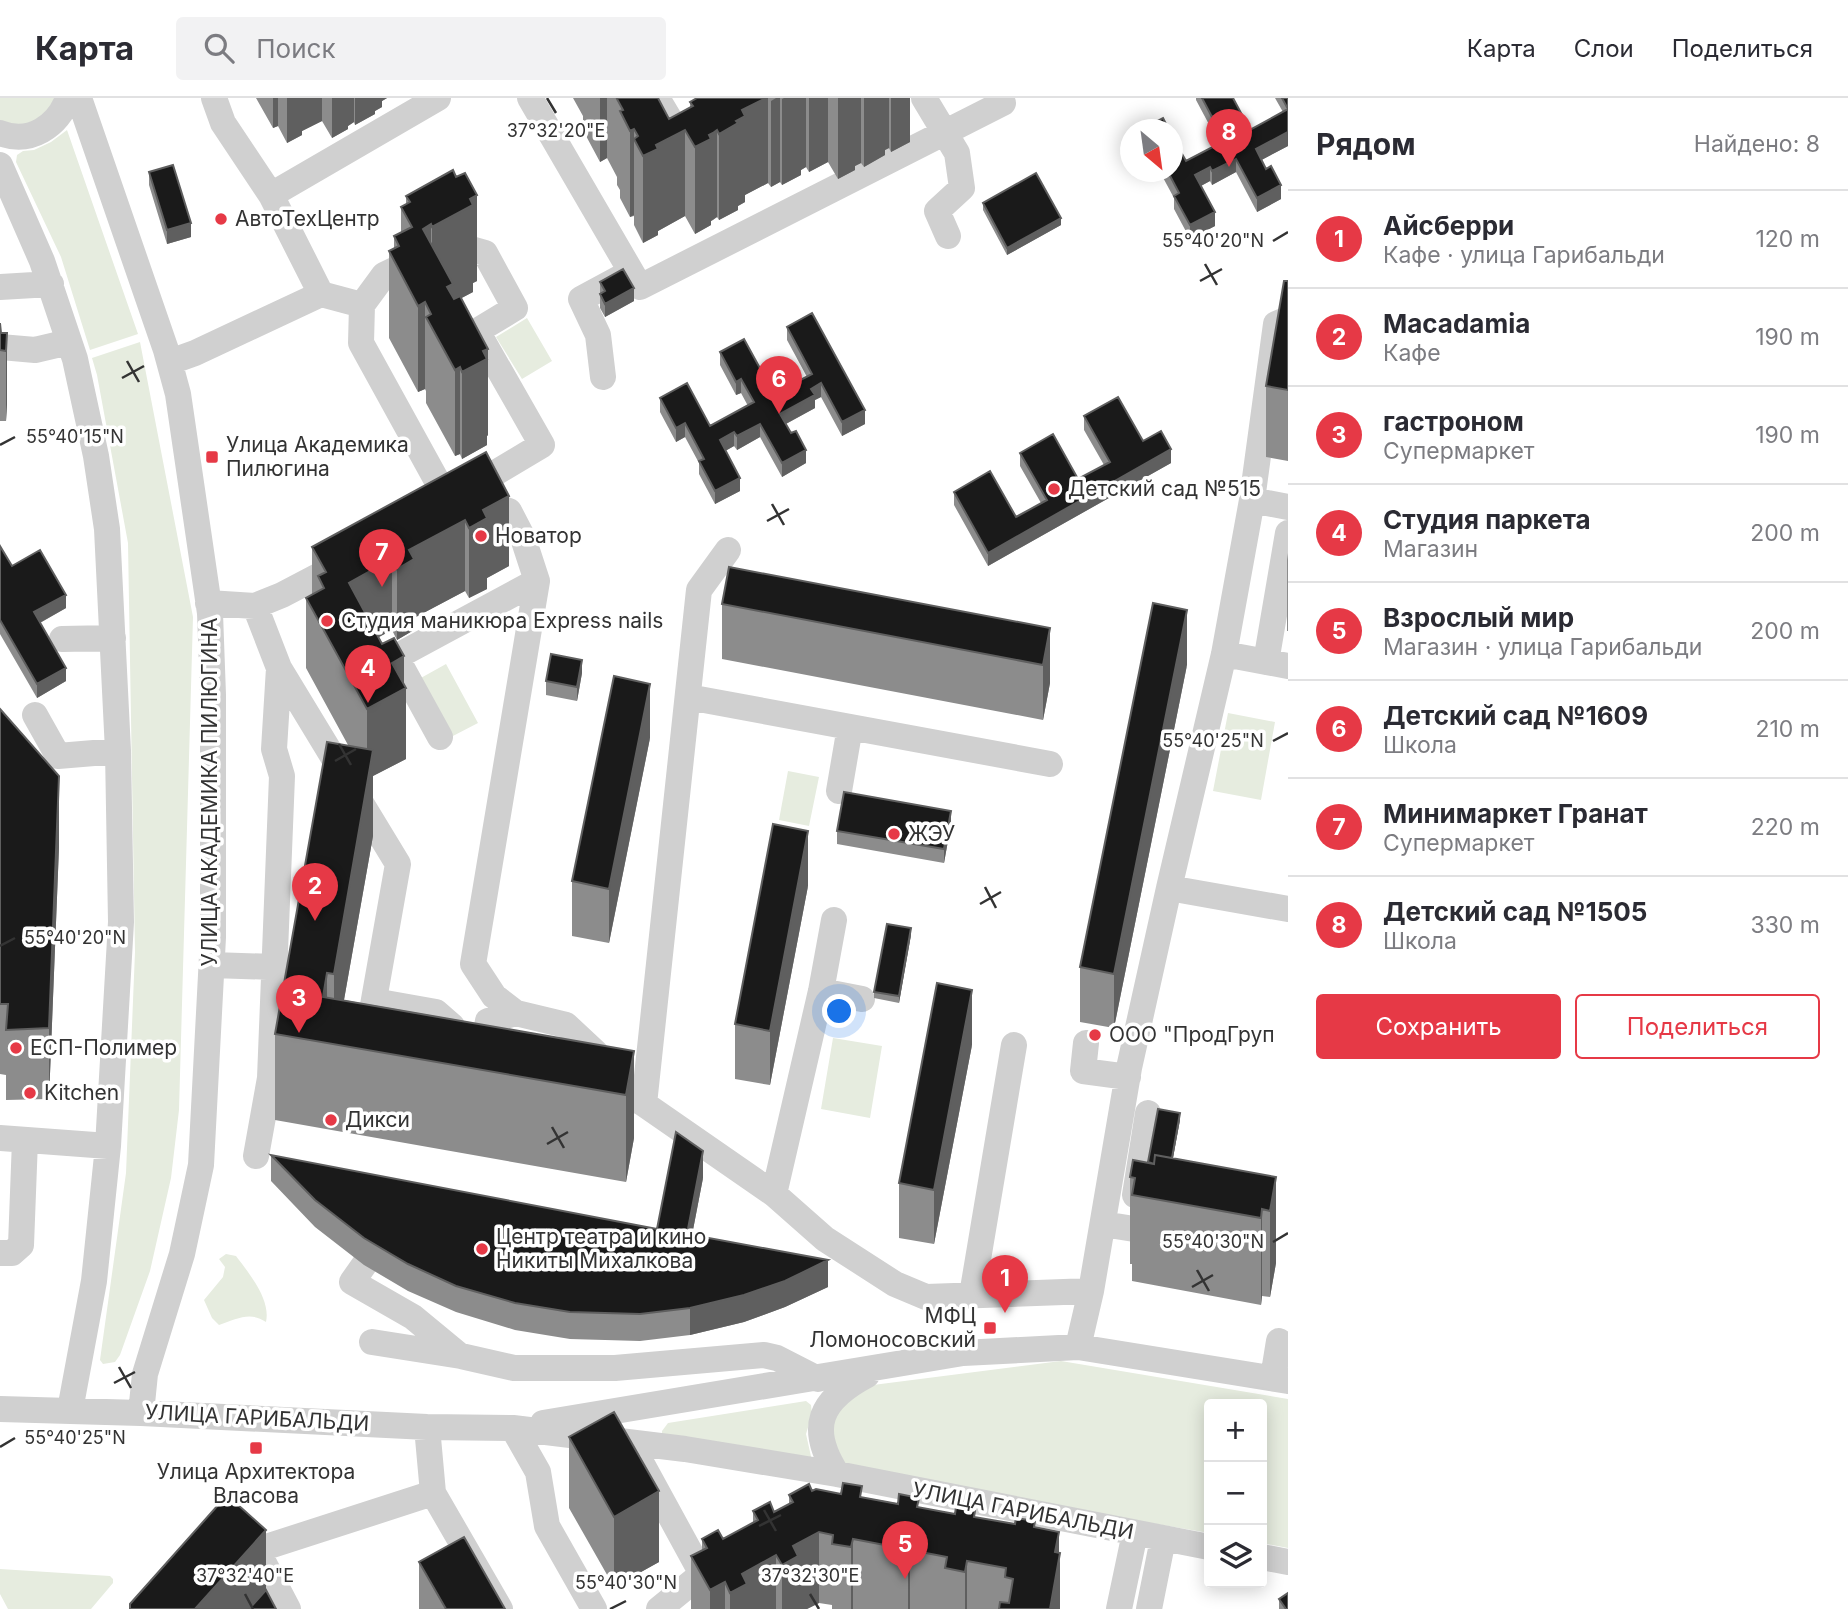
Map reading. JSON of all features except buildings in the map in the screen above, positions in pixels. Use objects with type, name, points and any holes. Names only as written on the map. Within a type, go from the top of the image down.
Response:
[{"type":"street","points":[[0,133],[17,138],[31,136],[51,125],[61,114],[68,98]]},
{"type":"street","name":"УЛИЦА АКАДЕМИКА ПИЛЮГИНА","points":[[79,98],[170,362],[178,394],[208,603],[213,695],[212,965],[201,1165],[182,1254],[145,1374],[141,1413]]},
{"type":"street","points":[[214,98],[223,123],[271,195],[321,294]]},
{"type":"street","points":[[271,195],[438,98]]},
{"type":"street","points":[[530,98],[640,287],[945,134],[1006,100]]},
{"type":"street","points":[[657,98],[682,139],[714,121]]},
{"type":"street","points":[[924,98],[957,153],[961,188],[937,211],[948,236]]},
{"type":"street","points":[[0,165],[51,284],[69,342],[96,456],[107,528],[118,751],[121,922],[108,1146],[94,1282],[70,1410]]},
{"type":"street","points":[[450,243],[485,253],[514,308],[477,331],[542,445],[467,489],[442,490],[361,343],[362,305],[384,275],[450,243]]},
{"type":"street","points":[[603,377],[598,335],[581,299],[631,272]]},
{"type":"street","points":[[0,287],[51,284]]},
{"type":"street","points":[[170,362],[321,294],[362,305]]},
{"type":"street","points":[[1078,1347],[1091,1291],[1128,1077],[1224,654],[1252,500],[1276,324],[1288,319]]},
{"type":"street","points":[[0,347],[35,350],[69,342]]},
{"type":"street","points":[[1252,500],[1288,507]]},
{"type":"street","points":[[432,515],[482,502],[509,511],[523,538],[537,581],[474,964],[494,996],[516,1013],[566,1025],[596,1053],[618,1090]]},
{"type":"street","points":[[1224,654],[1277,664],[1288,533]]},
{"type":"street","points":[[644,1104],[699,707],[699,590],[728,550]]},
{"type":"street","points":[[208,603],[255,606],[282,596],[361,554]]},
{"type":"street","points":[[440,737],[396,657],[537,581]]},
{"type":"street","points":[[255,606],[279,668],[402,852],[374,1001],[367,1056]]},
{"type":"street","points":[[62,639],[113,638]]},
{"type":"street","points":[[256,1156],[277,1068],[274,967],[282,776],[274,749],[279,668]]},
{"type":"street","points":[[699,707],[850,727],[1051,765]]},
{"type":"street","points":[[35,715],[58,756],[118,751]]},
{"type":"street","points":[[839,791],[850,727]]},
{"type":"street","points":[[1169,888],[1288,909]]},
{"type":"street","points":[[774,1194],[821,991],[834,920]]},
{"type":"street","points":[[212,965],[274,967]]},
{"type":"street","points":[[821,991],[857,994]]},
{"type":"street","points":[[374,1001],[436,1012],[452,1026],[451,1046],[432,1064]]},
{"type":"street","points":[[504,1074],[494,1073],[480,1057],[488,1021],[516,1013]]},
{"type":"street","points":[[1086,1043],[1083,1071],[1128,1077]]},
{"type":"street","points":[[972,1295],[1014,1045]]},
{"type":"street","points":[[582,1081],[618,1090],[644,1104],[774,1194],[825,1240],[895,1284],[926,1297],[1091,1291]]},
{"type":"street","points":[[1139,1230],[1148,1113]]},
{"type":"street","points":[[0,1253],[12,1254],[21,1245],[12,1139],[108,1146]]},
{"type":"street","points":[[1139,1230],[1154,1192]]},
{"type":"street","points":[[1102,1224],[1190,1238]]},
{"type":"street","points":[[364,1265],[352,1282],[413,1317],[461,1356]]},
{"type":"street","points":[[1279,1341],[1281,1379]]},
{"type":"street","points":[[372,1342],[461,1356],[514,1368],[615,1368],[764,1355],[777,1358],[818,1378]]},
{"type":"street","name":"УЛИЦА ГАРИБАЛЬДИ","points":[[513,1428],[963,1353],[1078,1347],[1281,1379]]},
{"type":"street","name":"УЛИЦА ГАРИБАЛЬДИ","points":[[837,1474],[820,1440],[822,1419],[831,1398],[880,1368]]},
{"type":"street","name":"УЛИЦА ГАРИБАЛЬДИ","points":[[0,1409],[428,1427],[513,1428],[644,1444],[837,1474],[1204,1547]]},
{"type":"street","points":[[428,1427],[433,1493],[500,1609]]},
{"type":"street","points":[[513,1428],[538,1472],[547,1526],[594,1609]]},
{"type":"street","points":[[644,1444],[641,1461],[702,1574]]},
{"type":"street","points":[[832,1501],[837,1474]]},
{"type":"street","points":[[288,1609],[246,1554],[433,1493]]},
{"type":"street","points":[[1119,1609],[1135,1533]]},
{"type":"street","points":[[1149,1609],[1163,1539]]},
{"type":"street","points":[[659,1609],[702,1574],[737,1557]]},
{"type":"street","points":[[1267,1558],[1288,1562]]},
{"type":"shaded area","points":[[0,98],[55,100],[34,126],[0,123]]},
{"type":"shaded area","points":[[67,130],[138,334],[90,350],[61,257],[16,162],[17,155],[23,151],[34,150],[51,142]]},
{"type":"shaded area","points":[[527,318],[552,361],[522,379],[496,337]]},
{"type":"shaded area","points":[[140,342],[193,617],[179,1110],[171,1178],[150,1271],[120,1355],[115,1362],[103,1364],[100,1360],[126,1173],[135,952],[128,543],[92,358]]},
{"type":"shaded area","points":[[446,664],[478,723],[451,737],[419,679]]},
{"type":"shaded area","points":[[1228,713],[1275,722],[1261,800],[1213,791]]},
{"type":"shaded area","points":[[788,771],[819,777],[809,826],[779,820]]},
{"type":"shaded area","points":[[833,1038],[882,1046],[870,1118],[821,1109]]},
{"type":"shaded area","points":[[226,1254],[236,1256],[258,1287],[265,1305],[266,1322],[249,1317],[219,1325],[212,1318],[204,1300],[223,1277],[225,1267],[219,1259]]},
{"type":"shaded area","points":[[1061,1361],[1288,1399],[1288,1548],[1267,1544],[1267,1399],[1204,1399],[1204,1532],[848,1471],[835,1447],[833,1431],[838,1405],[873,1385]]},
{"type":"shaded area","points":[[806,1401],[811,1405],[812,1414],[806,1434],[812,1461],[662,1443],[662,1431],[668,1423]]},
{"type":"shaded area","points":[[0,1569],[110,1576],[113,1583],[91,1609],[8,1609],[0,1594]]},
{"type":"place","name":"Детский сад №1505","points":[[1229,167]]},
{"type":"place","name":"АвтоТехЦентр","points":[[221,219]]},
{"type":"place","name":"Детский сад №1609","points":[[779,414]]},
{"type":"place","name":"Улица Академика Пилюгина","points":[[212,457]]},
{"type":"place","name":"Детский сад №515","points":[[1054,489]]},
{"type":"place","name":"Новатор","points":[[481,536]]},
{"type":"place","name":"Минимаркет Гранат","points":[[382,587]]},
{"type":"place","name":"Студия маникюра Express nails","points":[[327,621]]},
{"type":"place","name":"Студия паркета","points":[[368,703]]},
{"type":"place","name":"ЖЭУ","points":[[894,834]]},
{"type":"place","name":"Macadamia","points":[[315,921]]},
{"type":"place","name":"гастроном","points":[[299,1033]]},
{"type":"place","name":"ООО \"ПродГруп","points":[[1095,1035]]},
{"type":"place","name":"ЕСП-Полимер","points":[[16,1048]]},
{"type":"place","name":"Kitchen","points":[[30,1093]]},
{"type":"place","name":"Дикси","points":[[331,1120]]},
{"type":"place","name":"Центр театра и кино Никиты Михалкова","points":[[482,1249]]},
{"type":"place","name":"Айсберри","points":[[1005,1313]]},
{"type":"place","name":"МФЦ Ломоносовский","points":[[990,1328]]},
{"type":"place","name":"Улица Архитектора Власова","points":[[256,1448]]},
{"type":"place","name":"Взрослый мир","points":[[905,1579]]}]
